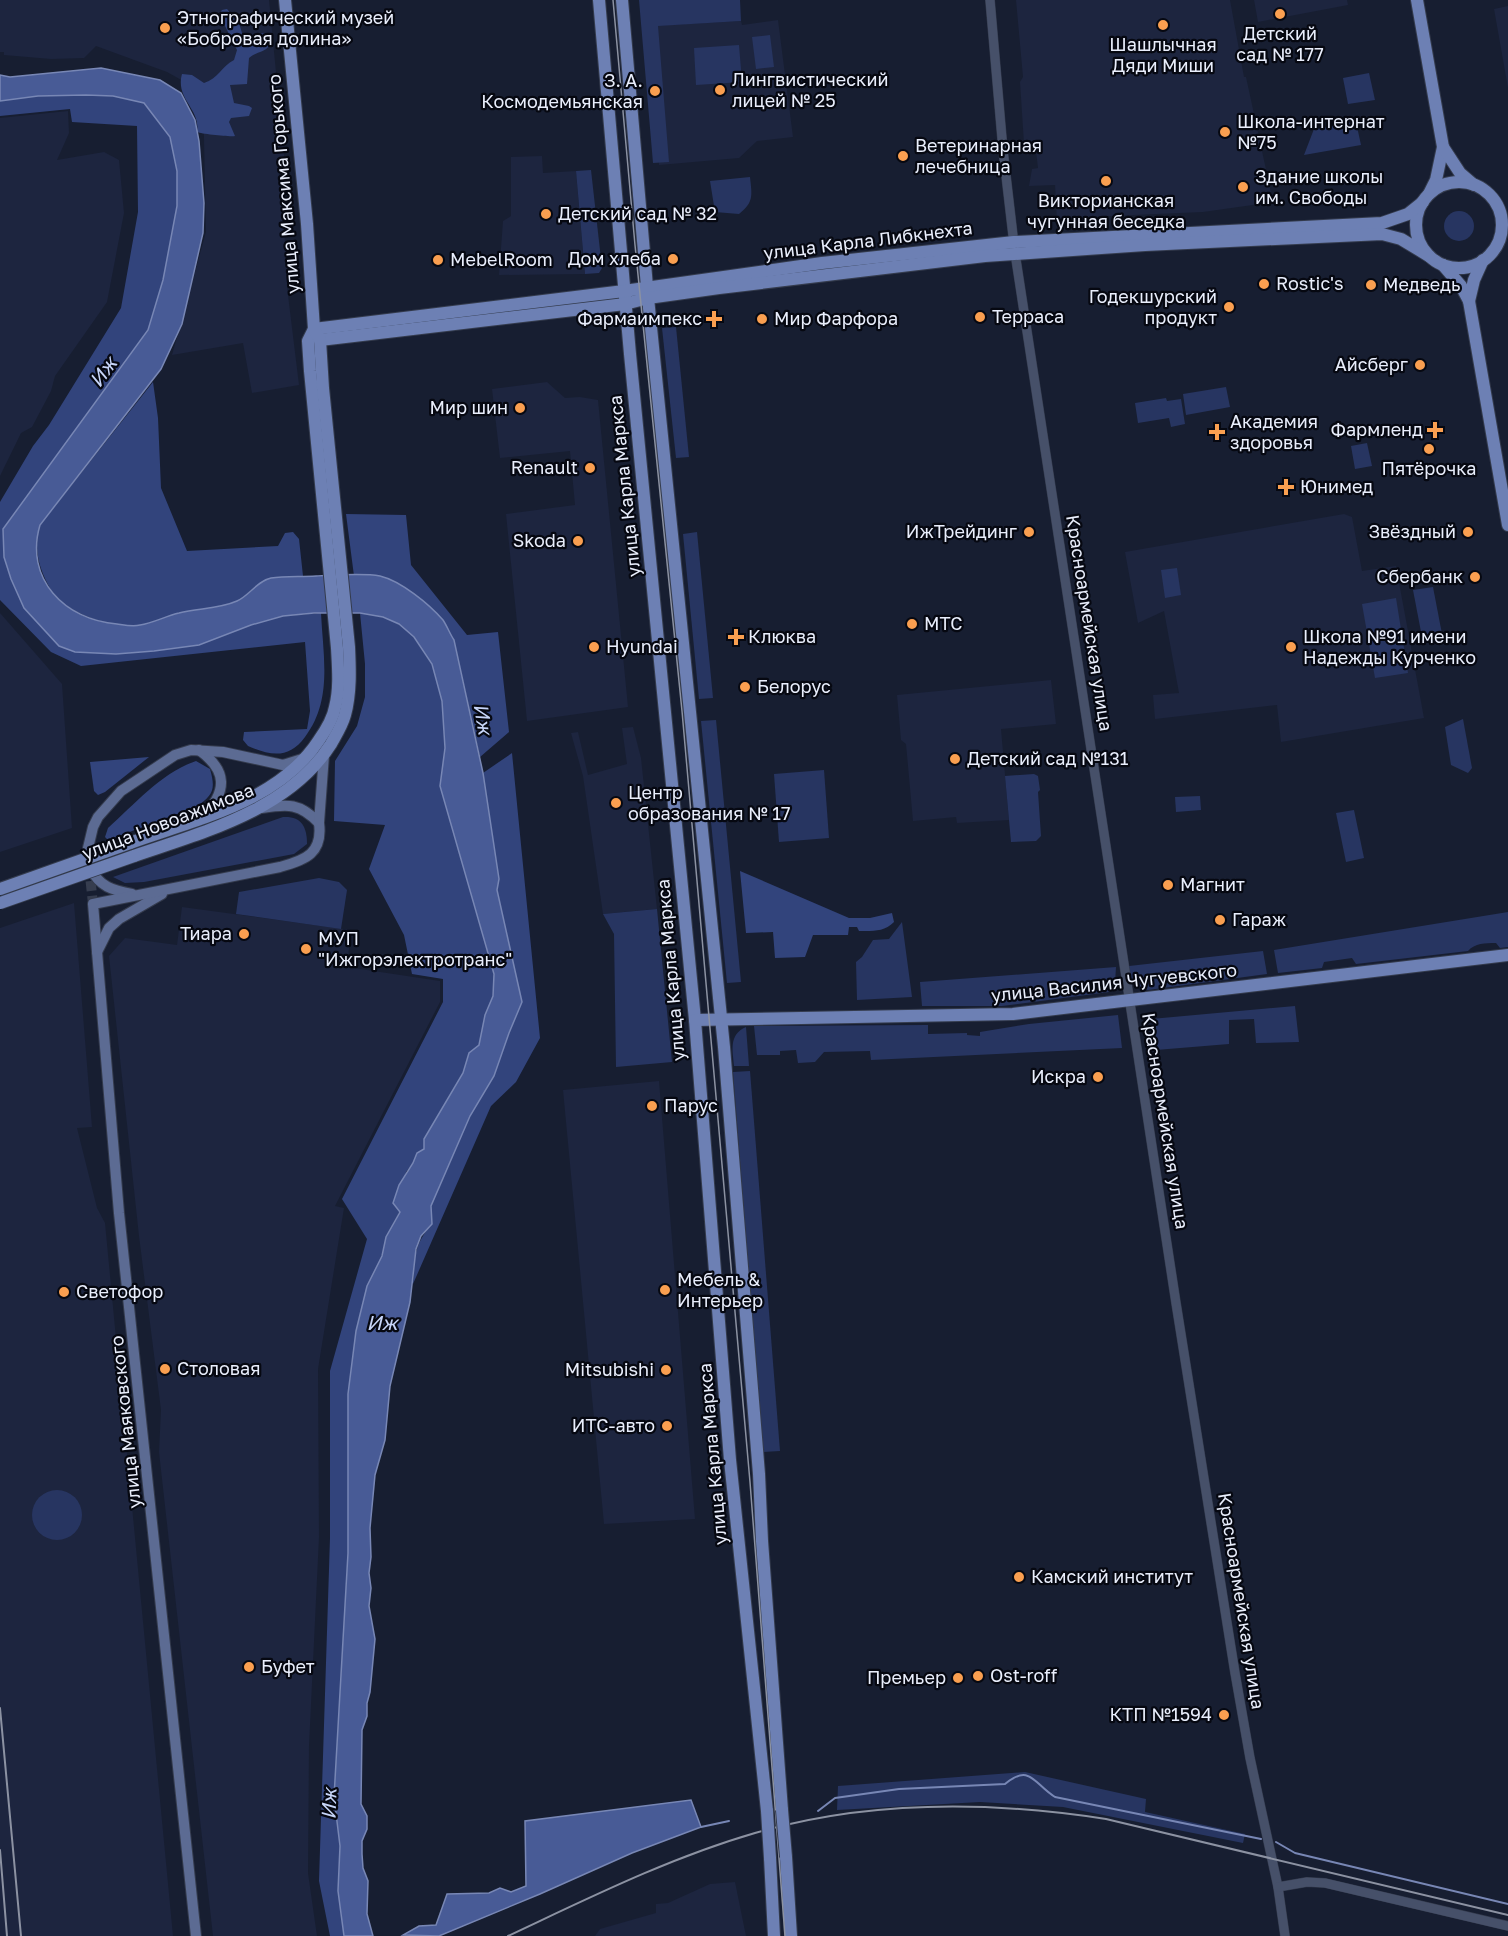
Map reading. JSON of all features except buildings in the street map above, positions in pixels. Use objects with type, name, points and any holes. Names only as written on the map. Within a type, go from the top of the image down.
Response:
[{"type":"main road","name":"улица Максима Горького","points":[[285,0],[307,224],[314,328],[320,340],[332,535]]},
{"type":"main road","name":"улица Карла Маркса","points":[[599,0],[625,304],[695,1020],[730,1460],[767,1811],[774,1936]]},
{"type":"main road","points":[[622,0],[648,293],[721,1018],[759,1474],[791,1936]]},
{"type":"main road","points":[[1418,0],[1443,147],[1436,180],[1417,217],[1416,226],[1419,242],[1429,256],[1443,265],[1461,286],[1469,301],[1508,525]]},
{"type":"main road","points":[[1443,147],[1460,173],[1508,209]]},
{"type":"main road","points":[[1426,199],[1435,190],[1450,183],[1467,183],[1475,186]]},
{"type":"main road","points":[[1489,195],[1501,217],[1501,233],[1494,249]]},
{"type":"main road","name":"улица Карла Либкнехта","points":[[1308,232],[1382,223],[1408,214],[1426,199]]},
{"type":"main road","name":"улица Карла Либкнехта","points":[[314,328],[624,291],[648,293],[819,275],[1014,248],[1308,232],[1382,234],[1401,239],[1429,256]]},
{"type":"main road","points":[[1469,301],[1474,280],[1483,261],[1508,238]]},
{"type":"main road","points":[[1443,265],[1463,268],[1483,261]]},
{"type":"main road","name":"улица Карла Либкнехта","points":[[320,340],[625,304],[648,293]]},
{"type":"main road","name":"улица Максима Горького","points":[[314,328],[308,341],[309,371],[332,535]]},
{"type":"main road","name":"улица Новоажимова","points":[[0,889],[204,816],[268,790],[308,756],[325,731],[336,707],[338,685],[332,535]]},
{"type":"main road","name":"улица Новоажимова","points":[[0,903],[134,856],[258,808],[287,791],[304,777],[324,755],[345,718],[349,688],[349,646],[332,535]]},
{"type":"main road","points":[[88,848],[98,817],[121,791],[175,755],[199,750],[235,754],[282,765],[308,756]]},
{"type":"main road","points":[[199,750],[214,761],[219,769],[221,784],[220,796],[204,816]]},
{"type":"main road","points":[[90,868],[94,875],[111,890],[138,895],[301,861],[310,855],[319,842],[324,755]]},
{"type":"main road","points":[[258,808],[278,805],[300,808],[310,813],[319,823]]},
{"type":"main road","points":[[97,952],[109,928],[119,919],[168,890]]},
{"type":"main road","name":"улица Маяковского","points":[[138,895],[93,904],[119,1213],[196,1936]]},
{"type":"main road","name":"улица Василия Чугуевского","points":[[695,1020],[983,1016],[1508,956]]},
{"type":"street","name":"Красноармейская улица","points":[[990,0],[1014,248],[1236,1672],[1250,1758],[1278,1887],[1285,1936]]},
{"type":"street","points":[[1278,1887],[1307,1882],[1325,1883],[1508,1926]]},
{"type":"shaded area","points":[[0,0],[269,0],[285,165],[278,166],[289,286],[287,287],[299,385],[252,393],[243,343],[172,355],[206,232],[203,92],[167,72],[96,46],[84,58],[51,59],[4,55],[4,52],[0,52]]},
{"type":"shaded area","points":[[639,0],[740,0],[741,21],[658,26],[669,162],[653,163]]},
{"type":"shaded area","points":[[1016,0],[1230,0],[1244,77],[1246,77],[1273,202],[1203,212],[1064,218],[1057,221],[1055,185],[1029,186],[1032,169],[1038,168],[1035,143],[1024,144],[1020,82],[1023,77]]},
{"type":"shaded area","name":"Детский сад № 177","points":[[1254,0],[1347,0],[1348,5],[1258,22]]},
{"type":"shaded area","points":[[1508,6],[1508,88],[1494,9]]},
{"type":"shaded area","points":[[227,9],[239,23],[242,33],[249,35],[265,33],[269,46],[249,58],[247,84],[230,85],[234,103],[252,108],[249,116],[231,118],[229,122],[235,136],[197,132],[195,117],[181,83],[182,74],[192,75],[204,83],[209,81],[234,60],[237,50],[219,14],[222,10]]},
{"type":"shaded area","name":"Лингвистический лицей № 25","points":[[778,20],[793,137],[757,141],[739,158],[659,165],[648,26],[741,21],[742,25]]},
{"type":"shaded area","points":[[770,35],[774,67],[756,69],[752,37]]},
{"type":"shaded area","points":[[739,45],[742,82],[696,85],[694,48]]},
{"type":"shaded area","points":[[1369,73],[1375,100],[1348,104],[1343,78]]},
{"type":"shaded area","points":[[38,96],[113,96],[144,103],[170,137],[177,171],[177,206],[163,280],[148,330],[3,529],[4,557],[11,579],[24,608],[59,646],[116,654],[199,645],[282,616],[321,613],[324,677],[320,708],[305,737],[293,749],[286,752],[279,754],[264,752],[248,746],[243,740],[244,732],[307,729],[310,711],[305,642],[81,666],[51,652],[0,600],[0,502],[121,308],[138,212],[137,126],[72,122],[70,109],[0,116],[0,101]]},
{"type":"shaded area","points":[[68,111],[69,133],[57,160],[104,152],[119,160],[124,213],[107,302],[55,376],[51,391],[32,427],[21,433],[0,476],[0,118]]},
{"type":"shaded area","points":[[1356,122],[1361,145],[1304,155],[1314,129]]},
{"type":"shaded area","name":"Детский сад № 32","points":[[542,156],[543,173],[576,171],[585,274],[499,275],[503,221],[511,216],[511,157]]},
{"type":"shaded area","points":[[591,170],[602,268],[599,273],[585,274],[576,171]]},
{"type":"shaded area","points":[[750,177],[751,198],[744,210],[739,214],[715,212],[710,181]]},
{"type":"shaded area","points":[[1459,211],[1469,216],[1474,226],[1469,236],[1459,241],[1449,236],[1444,226],[1449,216]]},
{"type":"shaded area","points":[[676,327],[689,457],[676,458],[662,328]]},
{"type":"shaded area","points":[[153,382],[158,418],[161,488],[187,551],[278,546],[285,533],[293,532],[299,539],[303,576],[266,581],[240,600],[224,605],[178,613],[140,625],[117,625],[78,612],[67,606],[51,590],[38,559],[38,534],[40,525]]},
{"type":"shaded area","points":[[547,382],[565,398],[580,397],[598,400],[628,707],[527,721],[506,514],[575,505],[570,451],[500,458],[492,389]]},
{"type":"shaded area","points":[[1226,387],[1230,407],[1186,415],[1183,394]]},
{"type":"shaded area","points":[[1166,398],[1167,401],[1181,399],[1185,424],[1171,427],[1169,418],[1138,423],[1135,403]]},
{"type":"shaded area","points":[[1367,443],[1372,466],[1355,469],[1351,446]]},
{"type":"shaded area","points":[[346,514],[406,515],[411,565],[467,635],[498,632],[509,732],[480,757],[454,640],[443,621],[379,576],[354,576]]},
{"type":"shaded area","name":"Школа №91 имени Надежды Курченко","points":[[1344,514],[1352,517],[1362,571],[1396,566],[1424,718],[1281,742],[1277,705],[1155,719],[1153,695],[1179,693],[1164,611],[1138,623],[1125,552]]},
{"type":"shaded area","points":[[697,532],[713,698],[699,699],[683,534]]},
{"type":"shaded area","points":[[1177,568],[1181,595],[1165,598],[1161,570]]},
{"type":"shaded area","points":[[1433,587],[1442,634],[1422,637],[1413,590]]},
{"type":"shaded area","points":[[1396,598],[1408,673],[1375,678],[1362,604]]},
{"type":"shaded area","points":[[0,613],[62,684],[72,828],[0,852]]},
{"type":"shaded area","points":[[360,613],[383,617],[399,624],[414,637],[432,664],[442,701],[445,748],[441,786],[494,975],[493,996],[485,1015],[479,1045],[469,1053],[463,1073],[424,1139],[424,1149],[417,1153],[406,1172],[400,1211],[386,1237],[382,1256],[367,1286],[348,1394],[348,1553],[334,1797],[340,1846],[338,1891],[344,1936],[330,1936],[319,1881],[330,1538],[330,1371],[367,1239],[342,1199],[443,1002],[443,979],[412,974],[404,935],[369,869],[385,825],[334,821],[335,761],[357,726],[365,697],[365,664]]},
{"type":"shaded area","name":"Детский сад №131","points":[[1051,680],[1056,724],[1001,729],[1009,820],[957,823],[956,817],[913,821],[906,744],[901,740],[897,695]]},
{"type":"shaded area","points":[[1463,719],[1472,768],[1468,773],[1451,765],[1445,727]]},
{"type":"shaded area","points":[[716,720],[741,982],[727,983],[701,721]]},
{"type":"shaded area","name":"Центр образования № 17","points":[[633,727],[641,758],[657,909],[603,914],[583,776],[571,733],[578,732],[588,775],[627,764],[622,728]]},
{"type":"shaded area","points":[[512,753],[540,1038],[516,1082],[491,1106],[413,1284],[418,1245],[432,1224],[431,1206],[470,1116],[494,1076],[522,1002],[497,890],[499,879],[483,773]]},
{"type":"shaded area","points":[[149,757],[105,792],[98,795],[94,791],[90,762]]},
{"type":"shaded area","points":[[196,761],[210,769],[213,782],[212,791],[202,803],[108,840],[105,837],[108,828],[149,790],[171,773]]},
{"type":"shaded area","points":[[824,770],[829,838],[779,842],[774,774]]},
{"type":"shaded area","points":[[1034,774],[1038,776],[1040,790],[1038,792],[1041,836],[1036,841],[1011,842],[1005,776]]},
{"type":"shaded area","points":[[1200,796],[1201,810],[1176,812],[1175,797]]},
{"type":"shaded area","points":[[1354,810],[1364,858],[1346,862],[1336,813]]},
{"type":"shaded area","points":[[283,817],[299,820],[306,832],[307,844],[294,854],[144,882],[125,883],[113,877]]},
{"type":"shaded area","points":[[740,871],[849,918],[870,918],[892,913],[894,922],[878,930],[859,931],[857,927],[849,927],[848,935],[813,935],[805,957],[775,958],[773,932],[746,933]]},
{"type":"shaded area","points":[[319,878],[339,882],[347,890],[341,929],[236,914],[239,892]]},
{"type":"shaded area","points":[[74,903],[92,1127],[77,1128],[97,1208],[105,1223],[173,1936],[0,1936],[0,928]]},
{"type":"shaded area","points":[[182,907],[351,930],[347,967],[440,981],[440,1002],[335,1206],[344,1208],[318,1369],[319,1537],[309,1746],[308,1873],[317,1936],[213,1936],[159,1452],[161,1410],[139,1236],[109,956],[125,938],[177,945]]},
{"type":"shaded area","points":[[657,909],[672,1062],[616,1067],[614,934],[603,914]]},
{"type":"shaded area","points":[[1508,912],[1508,947],[1500,948],[1496,943],[1484,943],[1468,951],[1356,964],[1352,958],[1324,962],[1322,968],[1278,973],[1274,950]]},
{"type":"shaded area","points":[[902,922],[912,997],[857,1000],[856,962],[873,940],[889,939]]},
{"type":"shaded area","points":[[1263,951],[1267,974],[1148,990],[1136,987],[1130,978],[1129,966]]},
{"type":"shaded area","points":[[1116,967],[1115,983],[1109,992],[1002,1006],[922,1006],[920,982]]},
{"type":"shaded area","points":[[1295,1006],[1299,1042],[1256,1043],[1254,1019],[1229,1020],[1229,1044],[1156,1050],[1151,1019]]},
{"type":"shaded area","points":[[1118,1015],[1122,1048],[871,1060],[870,1051],[824,1052],[815,1062],[798,1063],[796,1050],[780,1051],[780,1055],[757,1055],[754,1026],[928,1025],[928,1034],[967,1033],[967,1035],[980,1036],[980,1032],[1029,1024]]},
{"type":"shaded area","points":[[746,1027],[749,1066],[734,1066],[734,1039],[740,1030]]},
{"type":"shaded area","points":[[750,1071],[780,1451],[763,1452],[733,1072]]},
{"type":"shaded area","points":[[659,1081],[695,1519],[604,1524],[563,1090]]},
{"type":"shaded area","points":[[57,1490],[66,1492],[77,1501],[82,1515],[80,1524],[71,1535],[57,1540],[48,1538],[37,1529],[32,1515],[34,1506],[43,1495]]},
{"type":"shaded area","points":[[1025,1772],[1146,1799],[1145,1812],[1245,1834],[1243,1843],[1063,1807],[980,1802],[837,1810],[838,1786]]},
{"type":"shaded area","points":[[735,1882],[746,1936],[595,1936],[600,1929],[656,1913],[656,1904],[668,1903],[710,1884]]},
{"type":"water","name":"Иж","points":[[101,68],[160,80],[181,93],[195,120],[199,141],[204,203],[203,233],[182,324],[161,369],[40,525],[37,545],[38,563],[44,579],[53,593],[66,605],[81,614],[98,621],[128,626],[145,624],[179,613],[230,604],[241,599],[266,580],[282,577],[348,574],[380,576],[405,588],[430,607],[443,620],[454,640],[483,773],[499,879],[497,890],[522,1002],[494,1076],[470,1116],[431,1206],[432,1224],[421,1236],[416,1249],[410,1302],[390,1386],[385,1440],[375,1475],[370,1528],[369,1606],[375,1639],[367,1716],[362,1730],[361,1804],[367,1816],[362,1854],[363,1868],[368,1881],[367,1914],[373,1936],[344,1936],[338,1891],[340,1846],[334,1797],[348,1553],[348,1394],[356,1331],[367,1286],[382,1256],[386,1237],[400,1212],[393,1203],[399,1185],[417,1153],[424,1149],[424,1139],[463,1073],[469,1053],[479,1045],[485,1015],[493,996],[494,974],[440,786],[445,748],[442,701],[432,664],[414,637],[399,624],[383,617],[360,613],[314,613],[283,616],[251,625],[199,645],[116,654],[75,652],[59,646],[24,608],[11,579],[4,557],[3,529],[148,330],[163,280],[177,206],[177,171],[170,137],[144,103],[113,96],[86,95],[38,96],[0,101],[0,75],[10,77]]},
{"type":"water","points":[[691,1800],[701,1827],[632,1853],[439,1936],[403,1935],[419,1926],[436,1925],[447,1894],[489,1893],[500,1888],[511,1892],[526,1886],[525,1821]]},
{"type":"waterway","points":[[818,1811],[835,1798],[899,1789],[1005,1784],[1013,1778],[1026,1775],[1055,1797],[1261,1839]]},
{"type":"waterway","points":[[701,1827],[729,1821]]},
{"type":"waterway","points":[[1276,1842],[1295,1853],[1508,1904]]},
{"type":"tunnel","points":[[89,866],[93,904]]},
{"type":"tram line","points":[[613,0],[682,711],[750,1482],[785,1936]]},
{"type":"railway","points":[[0,1708],[21,1936]]},
{"type":"railway","points":[[508,1936],[660,1867],[755,1833],[842,1814],[930,1807],[1018,1809],[1106,1819],[1508,1915]]},
{"type":"railway","points":[[0,1850],[7,1936]]},
{"type":"place","name":"Детский сад № 177","points":[[1280,14]]},
{"type":"place","name":"Шашлычная Дяди Миши","points":[[1163,25]]},
{"type":"place","name":"Этнографический музей «Бобровая долина»","points":[[165,28]]},
{"type":"place","name":"Лингвистический лицей № 25","points":[[720,90]]},
{"type":"place","name":"З. А. Космодемьянская","points":[[655,91]]},
{"type":"place","name":"Школа-интернат №75","points":[[1225,132]]},
{"type":"place","name":"Ветеринарная лечебница","points":[[903,156]]},
{"type":"place","name":"Викторианская чугунная беседка","points":[[1106,181]]},
{"type":"place","name":"Здание школы им. Свободы","points":[[1243,187]]},
{"type":"place","name":"Детский сад № 32","points":[[546,214]]},
{"type":"place","name":"Дом хлеба","points":[[673,259]]},
{"type":"place","name":"MebelRoom","points":[[438,260]]},
{"type":"place","name":"Rostic's","points":[[1264,284]]},
{"type":"place","name":"Медведь","points":[[1371,285]]},
{"type":"place","name":"Годекшурский продукт","points":[[1229,307]]},
{"type":"place","name":"Терраса","points":[[980,317]]},
{"type":"place","name":"Фармаимпекс","points":[[714,319]]},
{"type":"place","name":"Мир Фарфора","points":[[762,319]]},
{"type":"place","name":"Айсберг","points":[[1420,365]]},
{"type":"place","name":"Мир шин","points":[[520,408]]},
{"type":"place","name":"Фармленд","points":[[1435,430]]},
{"type":"place","name":"Академия здоровья","points":[[1217,432]]},
{"type":"place","name":"Пятёрочка","points":[[1429,449]]},
{"type":"place","name":"Renault","points":[[590,468]]},
{"type":"place","name":"Юнимед","points":[[1286,487]]},
{"type":"place","name":"ИжТрейдинг","points":[[1029,532]]},
{"type":"place","name":"Звёздный","points":[[1468,532]]},
{"type":"place","name":"Skoda","points":[[578,541]]},
{"type":"place","name":"Сбербанк","points":[[1475,577]]},
{"type":"place","name":"МТС","points":[[912,624]]},
{"type":"place","name":"Клюква","points":[[736,637]]},
{"type":"place","name":"Hyundai","points":[[594,647]]},
{"type":"place","name":"Школа №91 имени Надежды Курченко","points":[[1291,647]]},
{"type":"place","name":"Белорус","points":[[745,687]]},
{"type":"place","name":"Детский сад №131","points":[[955,759]]},
{"type":"place","name":"Центр образования № 17","points":[[616,803]]},
{"type":"place","name":"Магнит","points":[[1168,885]]},
{"type":"place","name":"Гараж","points":[[1220,920]]},
{"type":"place","name":"Тиара","points":[[244,934]]},
{"type":"place","name":"МУП \"Ижгорэлектротранс\"","points":[[306,949]]},
{"type":"place","name":"Искра","points":[[1098,1077]]},
{"type":"place","name":"Парус","points":[[652,1106]]},
{"type":"place","name":"Мебель & Интерьер","points":[[665,1290]]},
{"type":"place","name":"Светофор","points":[[64,1292]]},
{"type":"place","name":"Столовая","points":[[165,1369]]},
{"type":"place","name":"Mitsubishi","points":[[666,1370]]},
{"type":"place","name":"ИТС-авто","points":[[667,1426]]},
{"type":"place","name":"Камский институт","points":[[1019,1577]]},
{"type":"place","name":"Буфет","points":[[249,1667]]},
{"type":"place","name":"Ost-roff","points":[[978,1676]]},
{"type":"place","name":"Премьер","points":[[958,1678]]},
{"type":"place","name":"КТП №1594","points":[[1224,1715]]}]
